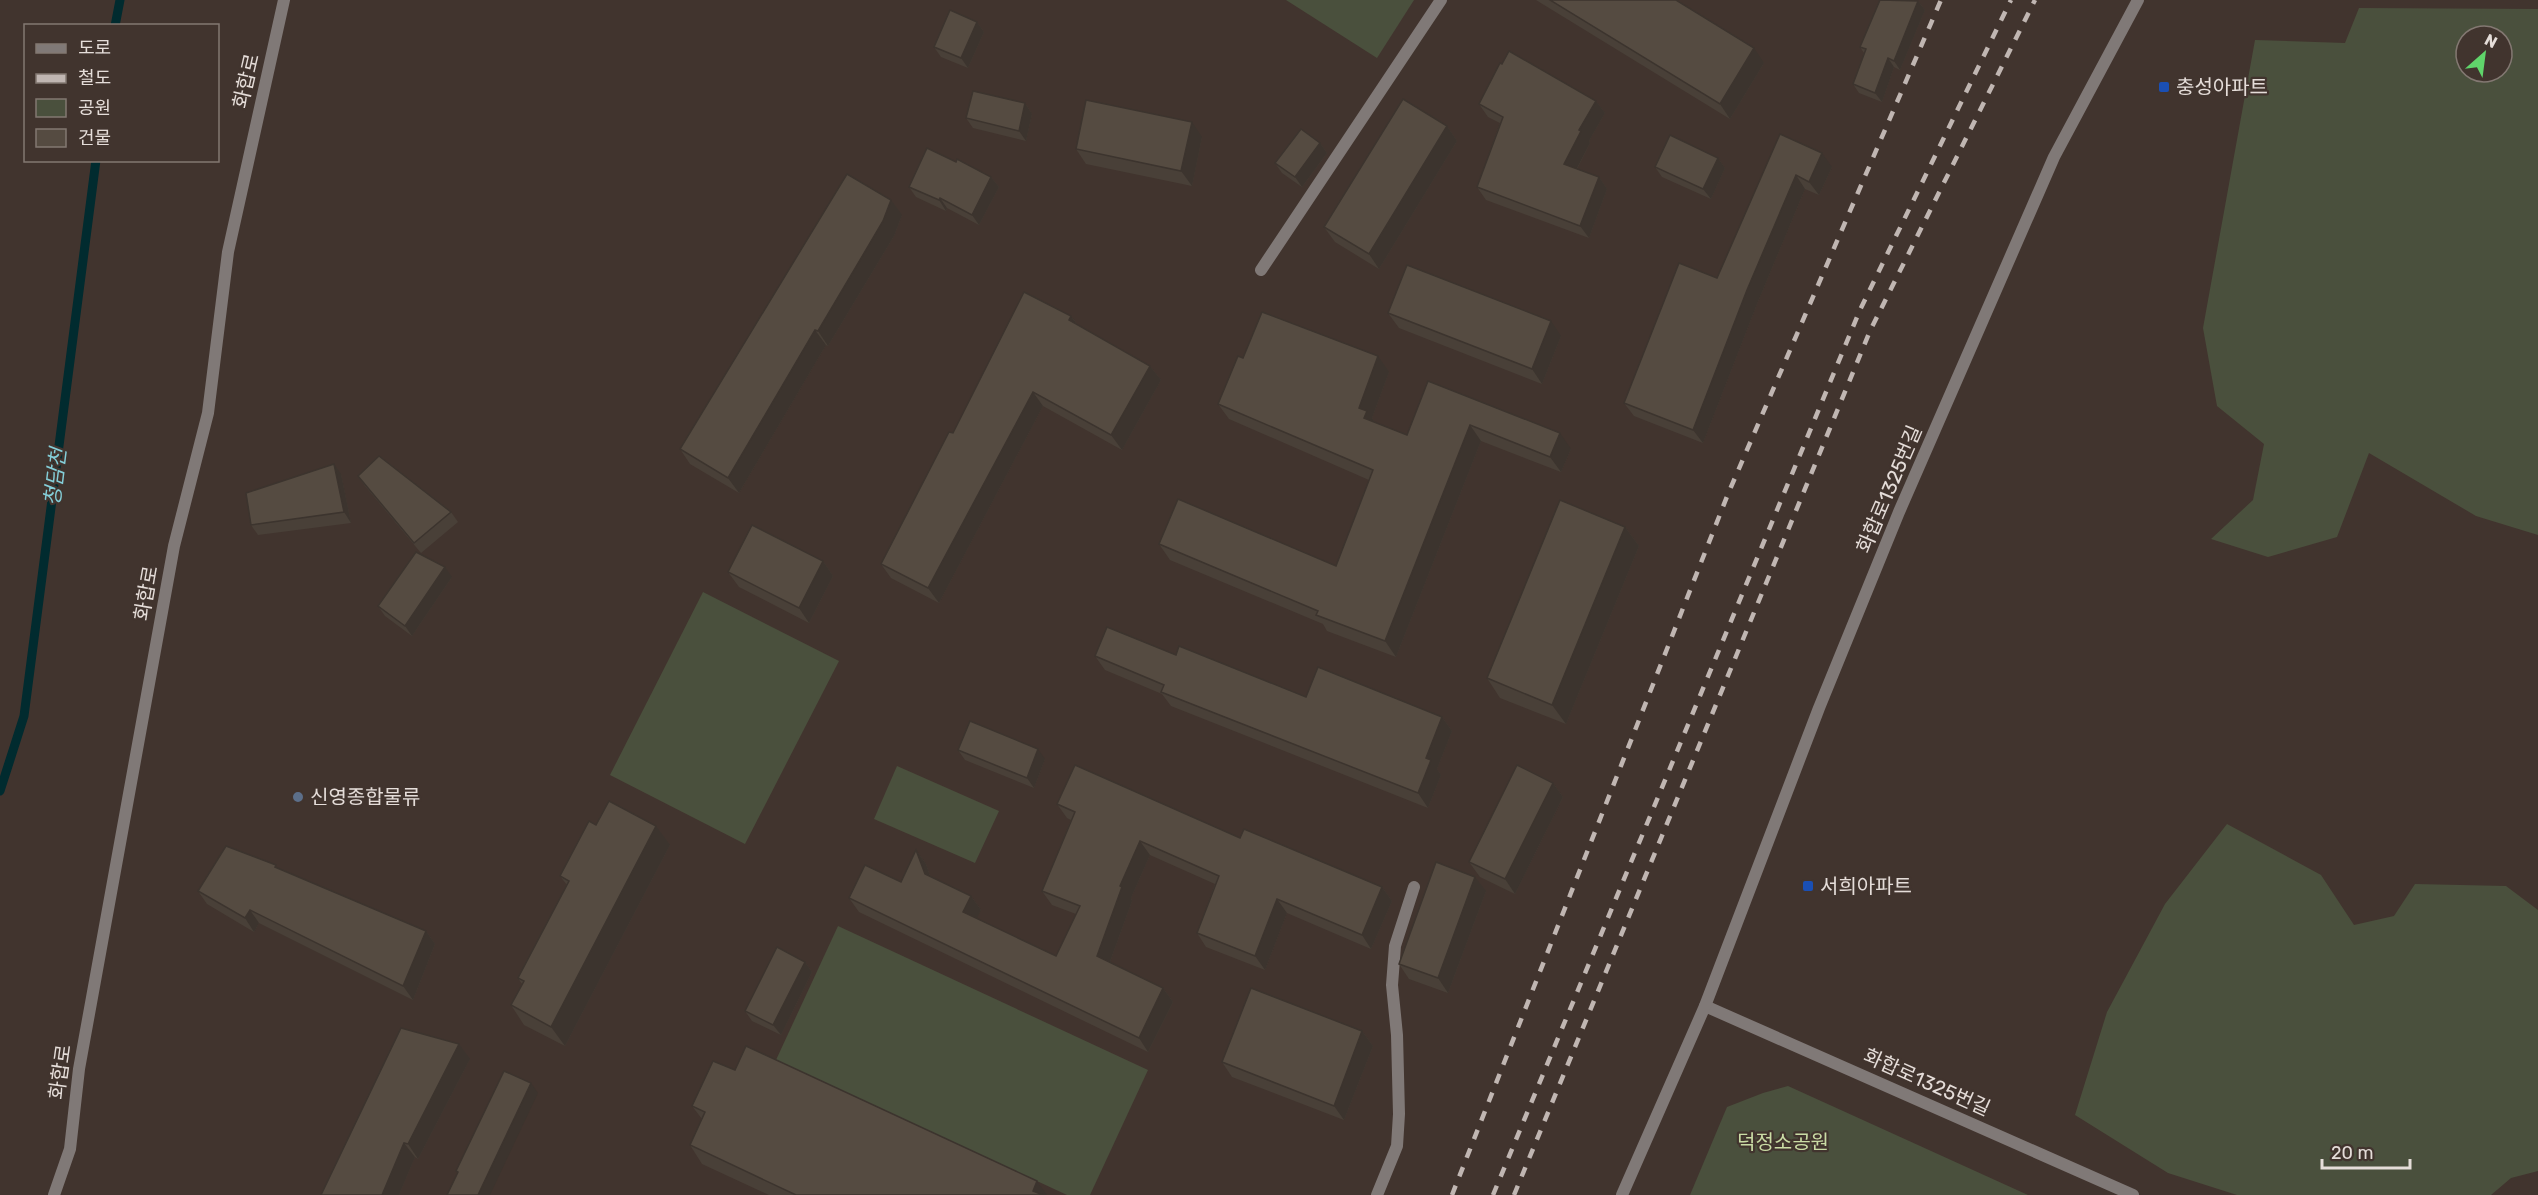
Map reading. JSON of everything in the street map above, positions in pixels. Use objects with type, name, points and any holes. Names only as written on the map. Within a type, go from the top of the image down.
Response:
[{"type":"street","name":"화합로","points":[[54,1195],[70,1149],[79,1069],[174,546],[208,413],[228,252],[284,0]]},
{"type":"street","points":[[1261,270],[1441,0]]},
{"type":"street","name":"화합로1325번길","points":[[1622,1195],[1705,1006],[1819,708],[1899,512],[2054,157],[2138,0]]},
{"type":"street","points":[[1377,1195],[1397,1146],[1399,1114],[1397,1035],[1392,985],[1395,946],[1414,887]]},
{"type":"street","name":"화합로1325번길","points":[[1705,1006],[2133,1195]]},
{"type":"green space","points":[[1286,0],[1414,0],[1377,58]]},
{"type":"green space","points":[[2359,8],[2538,9],[2538,535],[2476,516],[2369,453],[2337,537],[2268,557],[2211,539],[2253,500],[2264,444],[2217,406],[2203,328],[2255,40],[2345,43]]},
{"type":"green space","points":[[703,592],[839,661],[745,844],[610,775]]},
{"type":"green space","points":[[897,766],[999,811],[975,863],[874,819]]},
{"type":"green space","points":[[2227,824],[2321,875],[2354,925],[2394,916],[2415,884],[2506,886],[2538,910],[2538,1171],[2511,1178],[2491,1195],[2237,1195],[2168,1173],[2075,1115],[2107,1012],[2165,904]]},
{"type":"green space","points":[[838,926],[1148,1070],[1090,1195],[1067,1195],[776,1060]]},
{"type":"green space","name":"덕정소공원","points":[[1788,1086],[2028,1195],[1690,1195],[1727,1107]]},
{"type":"building","points":[[1550,0],[1676,0],[1754,48],[1720,104]]},
{"type":"building","points":[[1880,0],[1918,1],[1894,61],[1888,58],[1875,93],[1853,84],[1866,49],[1860,47]]},
{"type":"building","points":[[950,10],[977,22],[961,58],[934,47]]},
{"type":"building","points":[[1509,51],[1596,101],[1579,130],[1581,131],[1564,164],[1599,177],[1580,226],[1477,187],[1503,117],[1479,104],[1500,63],[1502,64]]},
{"type":"building","points":[[973,91],[1025,103],[1019,131],[966,118]]},
{"type":"building","points":[[1403,99],[1447,126],[1369,254],[1324,227]]},
{"type":"building","points":[[1086,100],[1192,122],[1181,171],[1076,149]]},
{"type":"building","points":[[1301,129],[1320,143],[1295,177],[1275,163]]},
{"type":"building","points":[[1780,134],[1822,153],[1809,182],[1796,175],[1747,290],[1693,430],[1624,403],[1679,263],[1717,278]]},
{"type":"building","points":[[1670,135],[1718,158],[1703,189],[1655,167]]},
{"type":"building","points":[[927,148],[956,162],[957,159],[991,177],[972,215],[940,198],[939,200],[909,187]]},
{"type":"building","points":[[847,174],[891,200],[883,221],[818,331],[815,330],[728,478],[680,449]]},
{"type":"building","points":[[1407,265],[1551,321],[1532,369],[1388,313]]},
{"type":"building","points":[[1024,292],[1071,316],[1069,320],[1150,366],[1111,435],[1033,392],[928,588],[881,564],[949,432],[953,433]]},
{"type":"building","points":[[1262,312],[1378,356],[1359,408],[1367,411],[1364,418],[1407,435],[1428,381],[1560,433],[1550,457],[1470,425],[1385,641],[1316,615],[1318,611],[1159,544],[1178,499],[1336,566],[1373,470],[1218,404],[1238,356],[1243,358]]},
{"type":"building","points":[[379,456],[451,512],[414,543],[358,476]]},
{"type":"building","points":[[334,464],[344,512],[251,525],[246,493]]},
{"type":"building","points":[[1560,500],[1625,527],[1552,705],[1487,678]]},
{"type":"building","points":[[752,525],[823,561],[799,608],[728,572]]},
{"type":"building","points":[[416,552],[445,567],[405,626],[378,606]]},
{"type":"building","points":[[1107,627],[1176,655],[1179,646],[1306,697],[1318,667],[1442,717],[1426,758],[1431,760],[1418,793],[1161,692],[1164,685],[1095,656]]},
{"type":"building","points":[[970,721],[1038,749],[1027,778],[958,750]]},
{"type":"building","points":[[1075,765],[1240,838],[1244,829],[1382,887],[1362,935],[1277,899],[1255,956],[1197,933],[1219,876],[1140,841],[1120,886],[1122,887],[1097,956],[1163,988],[1139,1038],[849,898],[865,865],[901,882],[916,850],[925,874],[971,896],[963,912],[1056,956],[1080,906],[1042,891],[1075,812],[1057,804]]},
{"type":"building","points":[[1517,765],[1553,783],[1505,879],[1469,862]]},
{"type":"building","points":[[609,801],[656,826],[551,1027],[511,1005],[524,981],[518,978],[569,881],[560,876],[589,821],[596,825]]},
{"type":"building","points":[[226,846],[276,865],[275,867],[426,931],[403,986],[250,910],[245,918],[198,891]]},
{"type":"building","points":[[1436,862],[1475,877],[1438,978],[1399,964]]},
{"type":"building","points":[[777,947],[805,962],[773,1025],[745,1011]]},
{"type":"building","points":[[1251,988],[1362,1031],[1334,1106],[1222,1062]]},
{"type":"building","points":[[401,1028],[459,1044],[408,1144],[404,1143],[382,1195],[321,1195]]},
{"type":"building","points":[[746,1046],[1037,1181],[1033,1191],[1043,1195],[796,1195],[690,1145],[705,1112],[692,1106],[713,1061],[735,1070]]},
{"type":"building","points":[[504,1071],[531,1083],[478,1195],[447,1195],[458,1172],[456,1171]]},
{"type":"waterway","name":"청담천","points":[[115,24],[120,0]]},
{"type":"waterway","name":"청담천","points":[[0,791],[24,716],[96,162]]},
{"type":"railway","points":[[1452,1195],[1728,494],[1941,0]]},
{"type":"railway","points":[[1493,1195],[1860,310],[2011,0]]},
{"type":"railway","points":[[1514,1195],[1870,331],[2035,0]]},
{"type":"place","name":"충성아파트","points":[[2164,87]]},
{"type":"place","name":"신영종합물류","points":[[298,797]]},
{"type":"place","name":"서희아파트","points":[[1808,886]]}]
